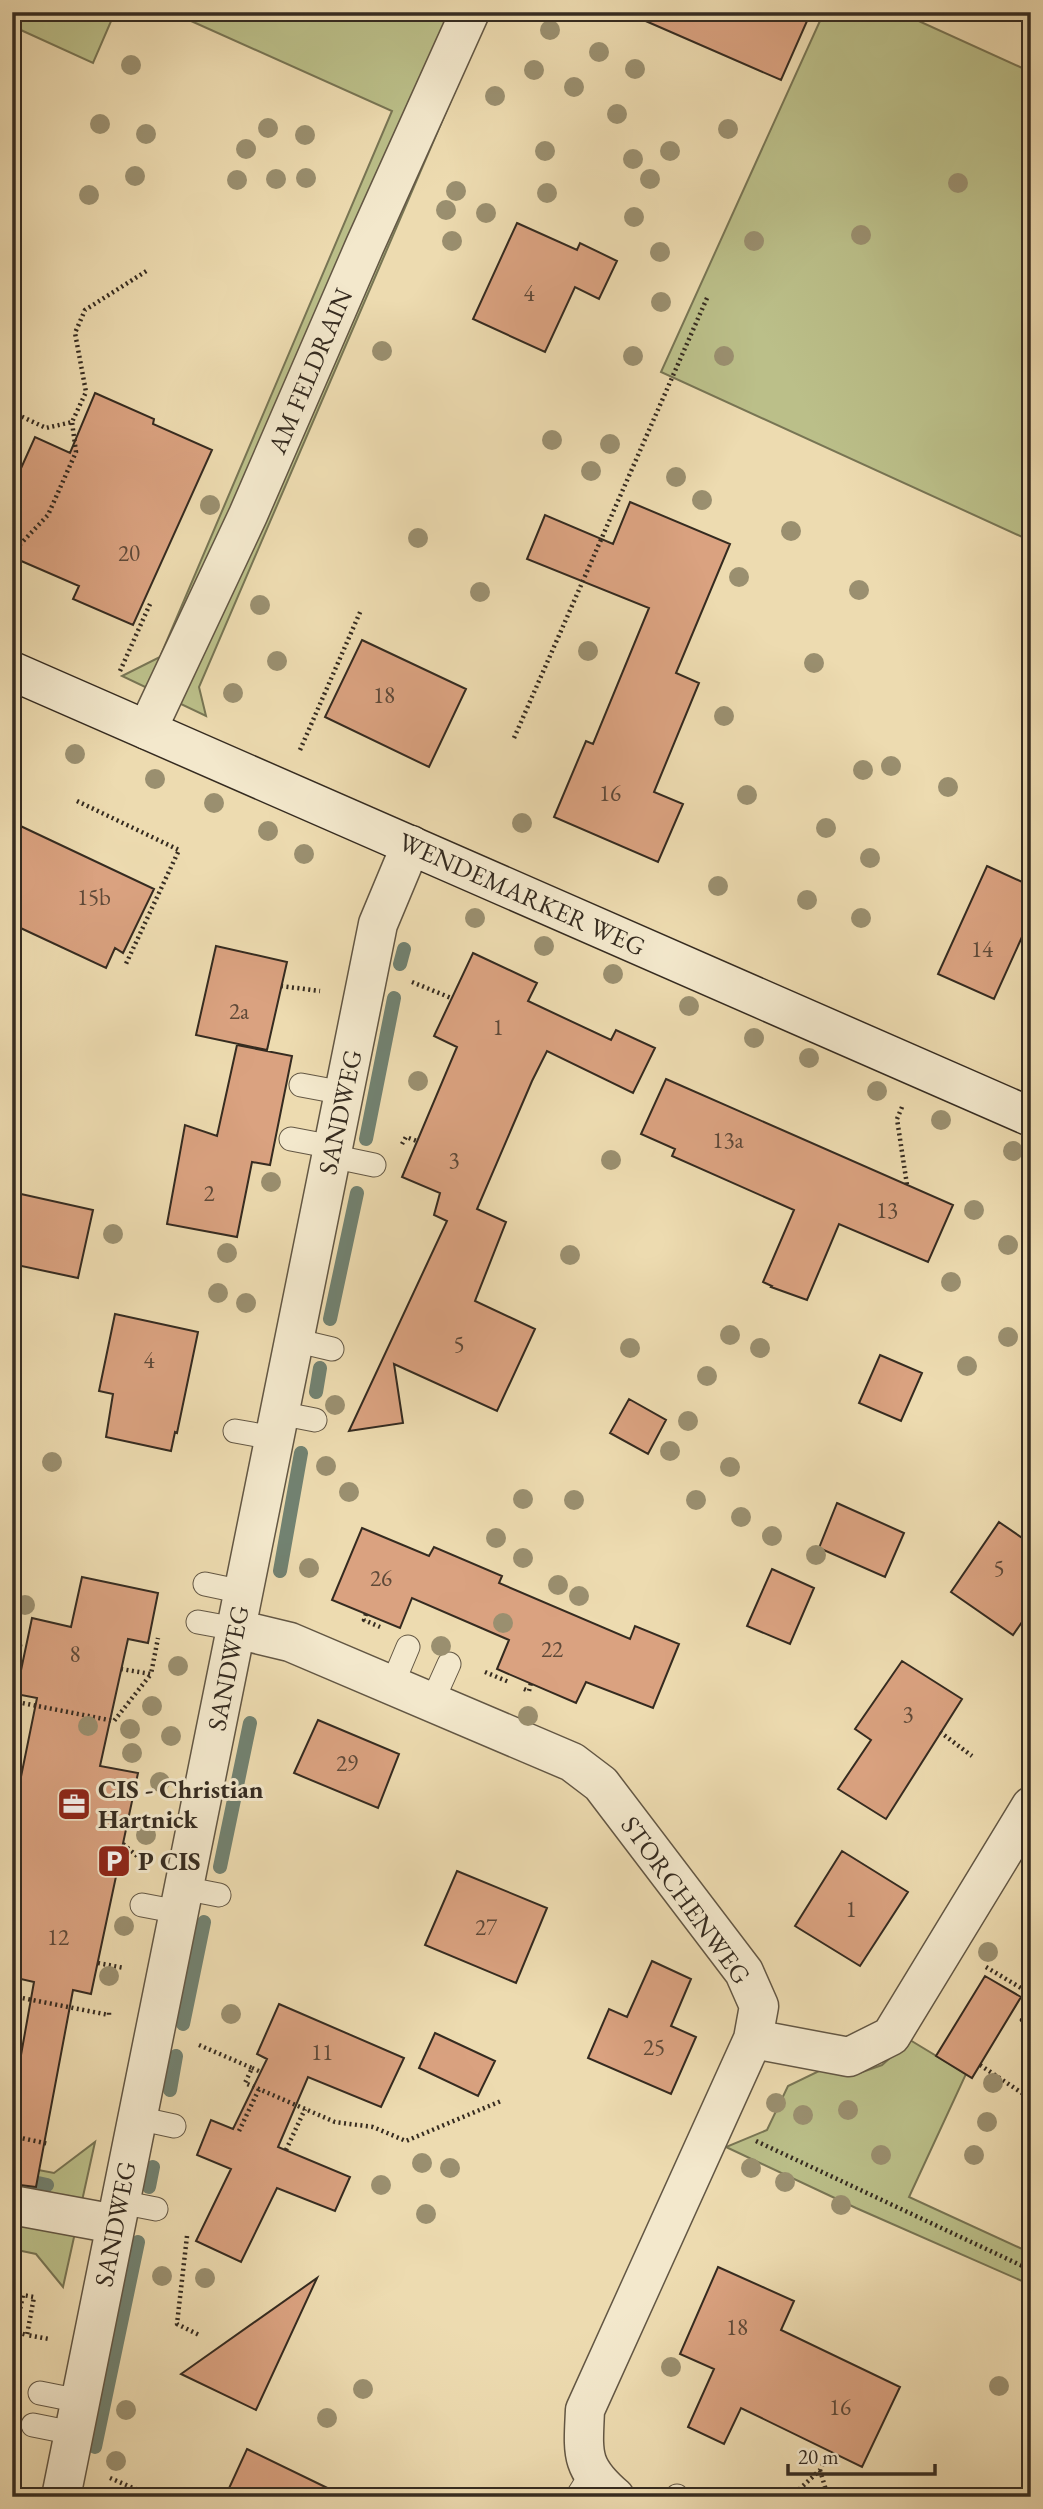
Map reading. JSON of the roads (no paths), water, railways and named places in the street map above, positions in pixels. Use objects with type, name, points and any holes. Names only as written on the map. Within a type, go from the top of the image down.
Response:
[{"type":"street","name":"AM FELDRAIN","points":[[147,730],[248,515],[470,12]]},
{"type":"street","name":"WENDEMARKER WEG","points":[[12,670],[1031,1117]]},
{"type":"street","name":"SANDWEG","points":[[61,2497],[243,1592],[289,1424],[294,1340],[378,925],[411,845]]},
{"type":"street","name":"STORCHENWEG","points":[[236,1629],[290,1642],[572,1762],[601,1784],[744,1972],[759,2006],[743,2034],[715,2122],[576,2407],[583,2446],[602,2492]]},
{"type":"street","points":[[743,2034],[849,2057],[891,2036],[916,2014],[1031,1806]]},
{"type":"street","points":[[12,2205],[118,2213]]},
{"type":"lane","points":[[302,1085],[344,1093]]},
{"type":"lane","points":[[291,1139],[374,1165]]},
{"type":"lane","points":[[294,1340],[332,1349]]},
{"type":"lane","points":[[235,1431],[289,1424]]},
{"type":"lane","points":[[205,1584],[243,1592]]},
{"type":"lane","points":[[198,1622],[236,1629]]},
{"type":"lane","points":[[392,1685],[408,1647]]},
{"type":"lane","points":[[432,1702],[449,1664]]},
{"type":"lane","points":[[137,2119],[174,2126]]},
{"type":"lane","points":[[118,2213],[156,2209]]},
{"type":"lane","points":[[40,2393],[77,2417]]},
{"type":"lane","points":[[33,2425],[77,2417]]},
{"type":"waterway","points":[[400,964],[404,949]]},
{"type":"waterway","points":[[366,1139],[394,998]]},
{"type":"waterway","points":[[330,1319],[357,1193]]},
{"type":"waterway","points":[[316,1392],[320,1368]]},
{"type":"waterway","points":[[280,1571],[301,1453]]},
{"type":"waterway","points":[[220,1867],[250,1723]]},
{"type":"waterway","points":[[183,2024],[204,1922]]},
{"type":"waterway","points":[[170,2090],[176,2056]]},
{"type":"waterway","points":[[149,2187],[153,2167]]},
{"type":"waterway","points":[[20,2179],[47,2185]]},
{"type":"waterway","points":[[95,2447],[138,2242]]},
{"type":"place","name":"CIS - Christian Hartnick","points":[[74,1804]]},
{"type":"place","name":"P CIS","points":[[114,1861]]}]
